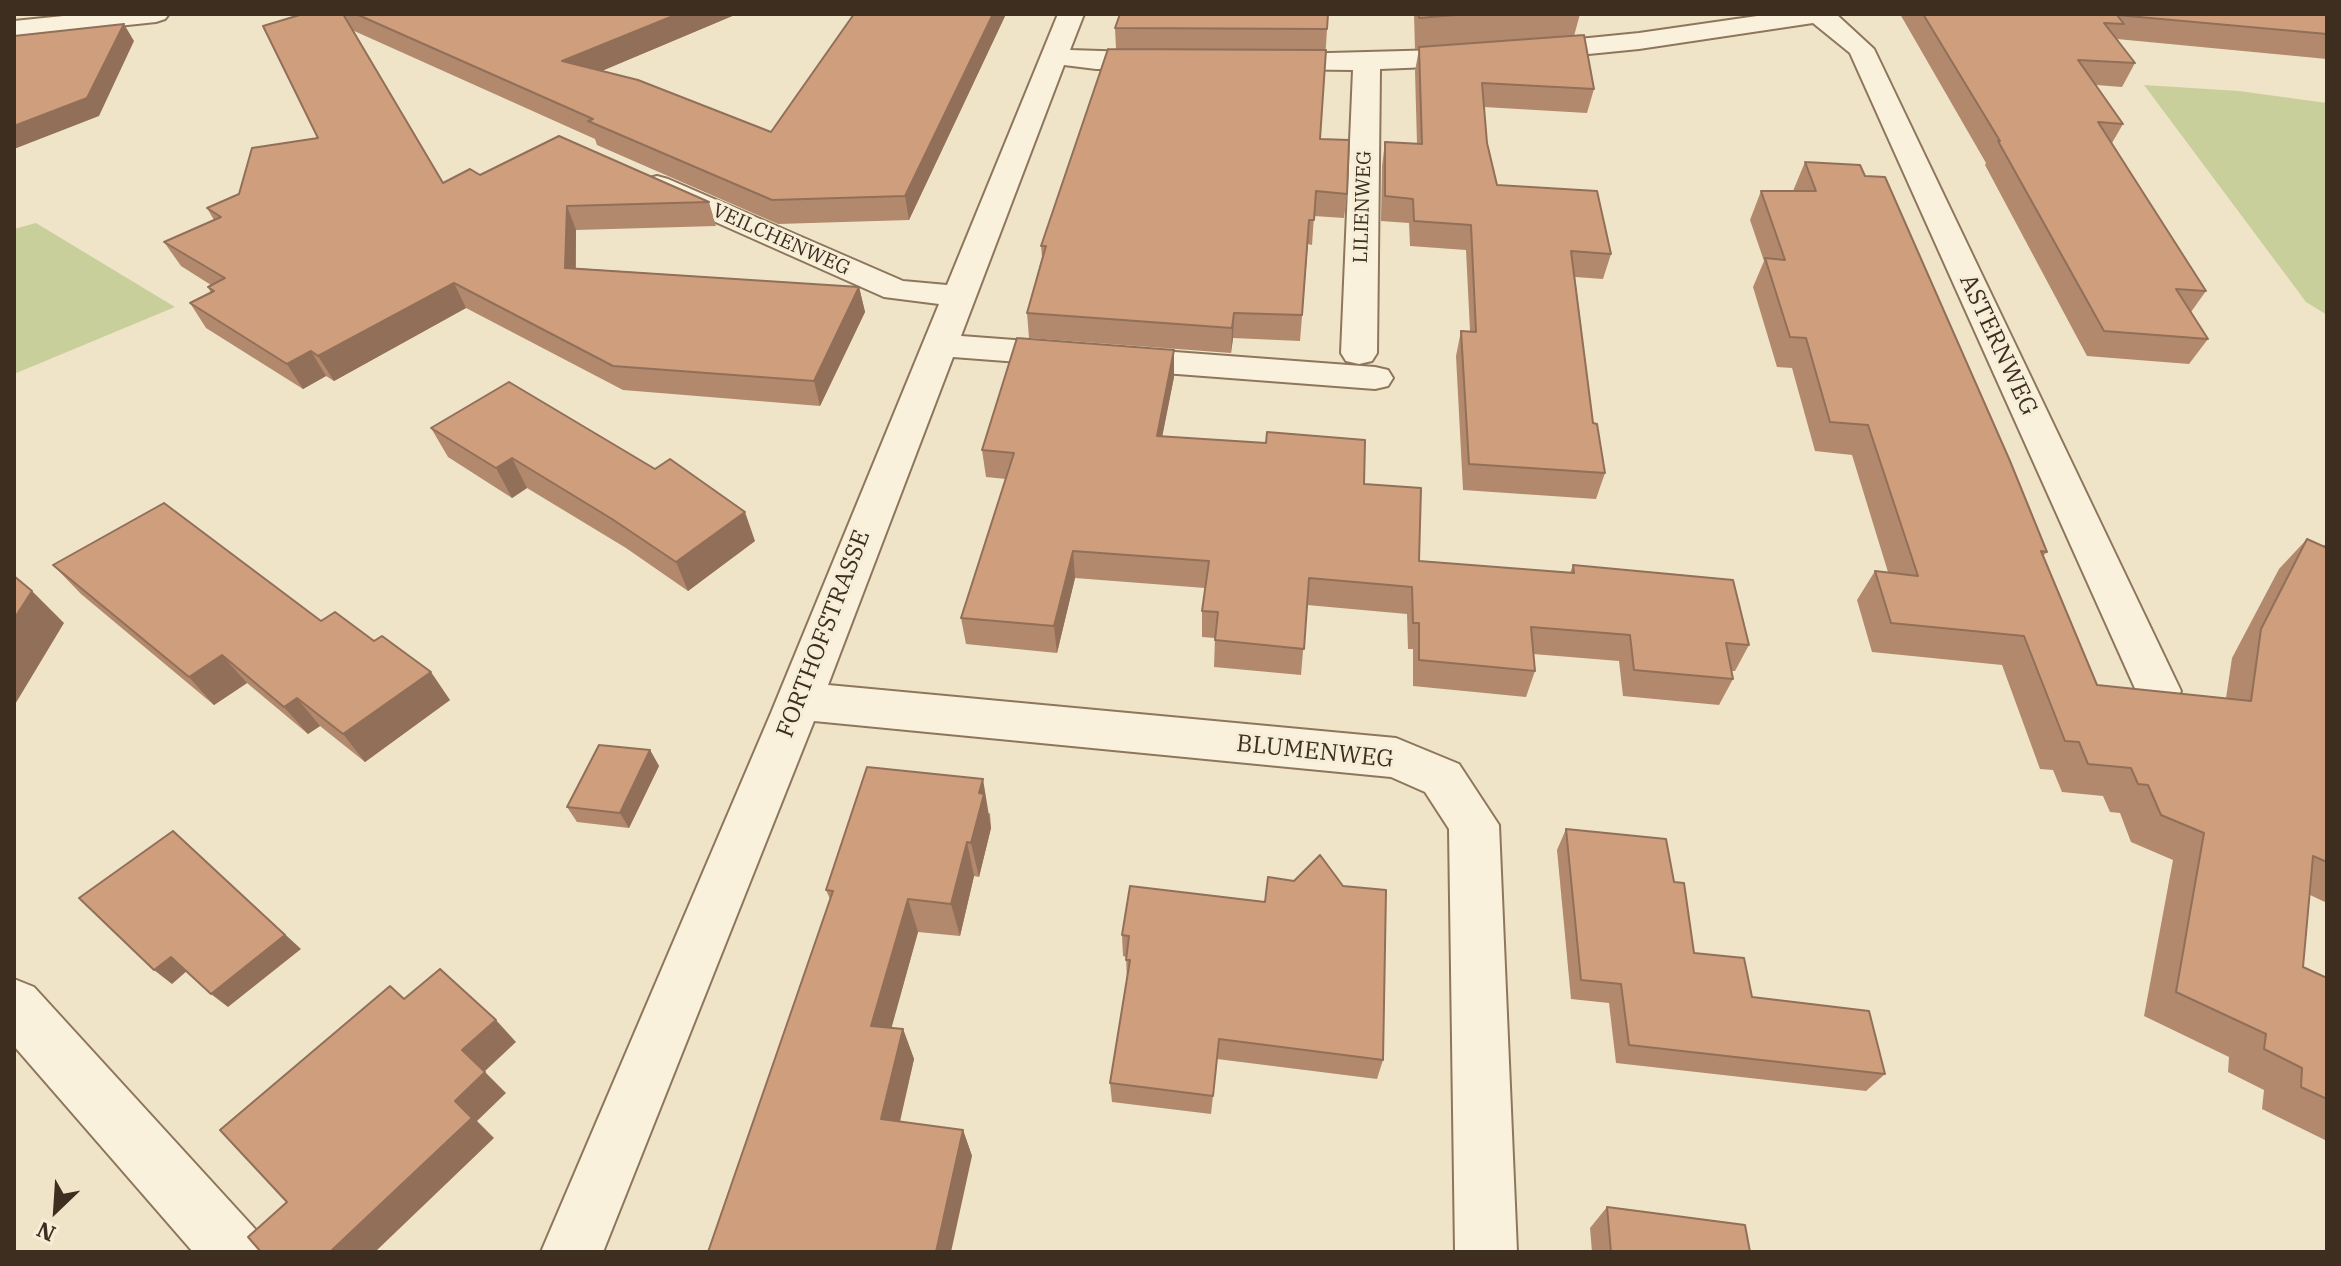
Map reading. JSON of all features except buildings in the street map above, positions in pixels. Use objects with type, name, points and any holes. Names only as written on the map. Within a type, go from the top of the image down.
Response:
[{"type":"street","points":[[14,29],[156,14]]},
{"type":"street","name":"FORTHOFSTRASSE","points":[[572,1252],[799,701],[956,296],[1071,14]]},
{"type":"street","points":[[1239,61],[1367,62],[1478,57],[1639,41],[1821,14]]},
{"type":"street","name":"ASTERNWEG","points":[[1821,14],[1861,49],[2158,691]]},
{"type":"street","points":[[1054,56],[1096,61],[1192,61]]},
{"type":"street","name":"LILIENWEG","points":[[938,345],[1367,366],[1367,62]]},
{"type":"street","name":"VEILCHENWEG","points":[[623,170],[896,290],[956,296]]},
{"type":"street","name":"BLUMENWEG","points":[[799,701],[1396,758],[1442,778],[1474,825],[1486,1252]]},
{"type":"street","points":[[14,1005],[234,1252]]},
{"type":"green space","points":[[2144,85],[2239,91],[2327,103],[2327,315],[2306,302]]},
{"type":"green space","points":[[36,223],[175,307],[14,374],[14,229]]}]
